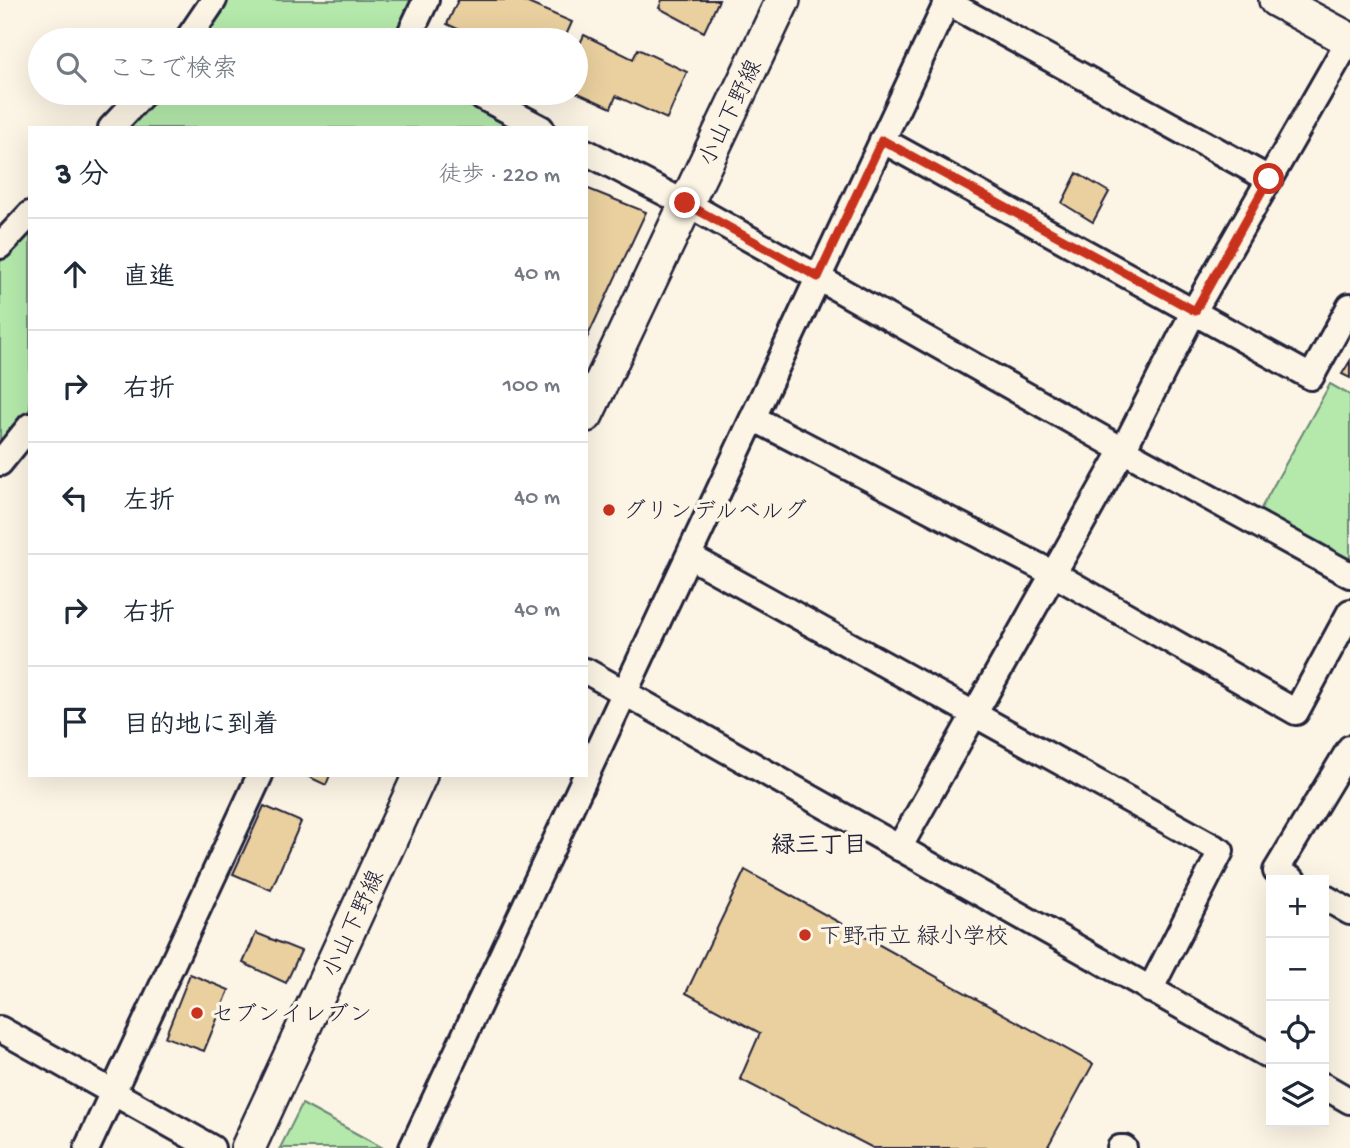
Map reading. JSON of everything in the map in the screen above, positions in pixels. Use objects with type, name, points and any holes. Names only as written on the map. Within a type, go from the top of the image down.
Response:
[{"type":"main road","name":"小山下野線","points":[[588,411],[783,0]]},
{"type":"main road","points":[[1276,0],[1350,40]]},
{"type":"main road","name":"小山下野線","points":[[248,1148],[419,777]]},
{"type":"street","points":[[195,28],[214,0]]},
{"type":"street","points":[[413,28],[426,0]]},
{"type":"street","points":[[588,776],[948,1],[1269,179]]},
{"type":"street","points":[[900,848],[1123,450],[1195,311],[1350,40]]},
{"type":"street","points":[[113,126],[133,105]]},
{"type":"street","points":[[498,105],[537,126]]},
{"type":"street","points":[[882,140],[1311,377],[1350,306]]},
{"type":"street","points":[[588,153],[685,203],[1350,575]]},
{"type":"street","points":[[0,246],[28,216]]},
{"type":"street","points":[[755,419],[1054,574],[1296,712],[1350,612]]},
{"type":"street","points":[[0,463],[28,428]]},
{"type":"street","points":[[689,556],[1222,851],[1150,990]]},
{"type":"street","points":[[588,672],[1266,1054]]},
{"type":"street","points":[[1284,875],[1276,871],[1350,748]]},
{"type":"street","points":[[87,1148],[259,777]]},
{"type":"street","points":[[412,1148],[587,777]]},
{"type":"street","points":[[1329,900],[1350,912]]},
{"type":"street","points":[[0,1029],[212,1148]]},
{"type":"street","points":[[1329,1089],[1350,1101]]},
{"type":"green space","points":[[224,0],[413,0],[400,28],[206,28]]},
{"type":"green space","points":[[147,105],[473,105],[512,126],[128,126]]},
{"type":"green space","points":[[28,233],[28,411],[0,446],[0,262]]},
{"type":"green space","points":[[1330,384],[1350,395],[1350,560],[1260,510]]},
{"type":"green space","points":[[302,1104],[383,1148],[280,1148]]},
{"type":"building","points":[[458,0],[521,0],[572,22],[569,28],[456,28],[447,24]]},
{"type":"building","points":[[662,0],[719,0],[704,32],[659,8]]},
{"type":"building","points":[[588,37],[633,59],[638,49],[687,72],[667,119],[616,96],[611,108],[588,97]]},
{"type":"building","points":[[1077,173],[1109,192],[1093,222],[1062,203]]},
{"type":"building","points":[[588,189],[646,212],[588,336]]},
{"type":"building","points":[[1350,361],[1350,378],[1342,374]]},
{"type":"building","points":[[309,777],[329,777],[326,785]]},
{"type":"building","points":[[264,806],[301,822],[271,890],[233,874]]},
{"type":"building","points":[[745,870],[1093,1064],[1047,1148],[873,1148],[740,1079],[760,1033],[686,993]]},
{"type":"building","points":[[256,933],[301,951],[286,983],[243,963]]},
{"type":"building","name":"セブンイレブン","points":[[190,974],[229,990],[204,1051],[165,1037]]},
{"type":"place","name":"グリンデルベルグ","points":[[609,510]]},
{"type":"place","name":"下野市立 緑小学校","points":[[805,935]]},
{"type":"place","name":"セブンイレブン","points":[[197,1013]]},
{"type":"district","name":"緑三丁目","points":[[819,844]]},
{"type":"route","points":[[685,203],[818,277],[882,140],[1195,311],[1269,179]]}]
